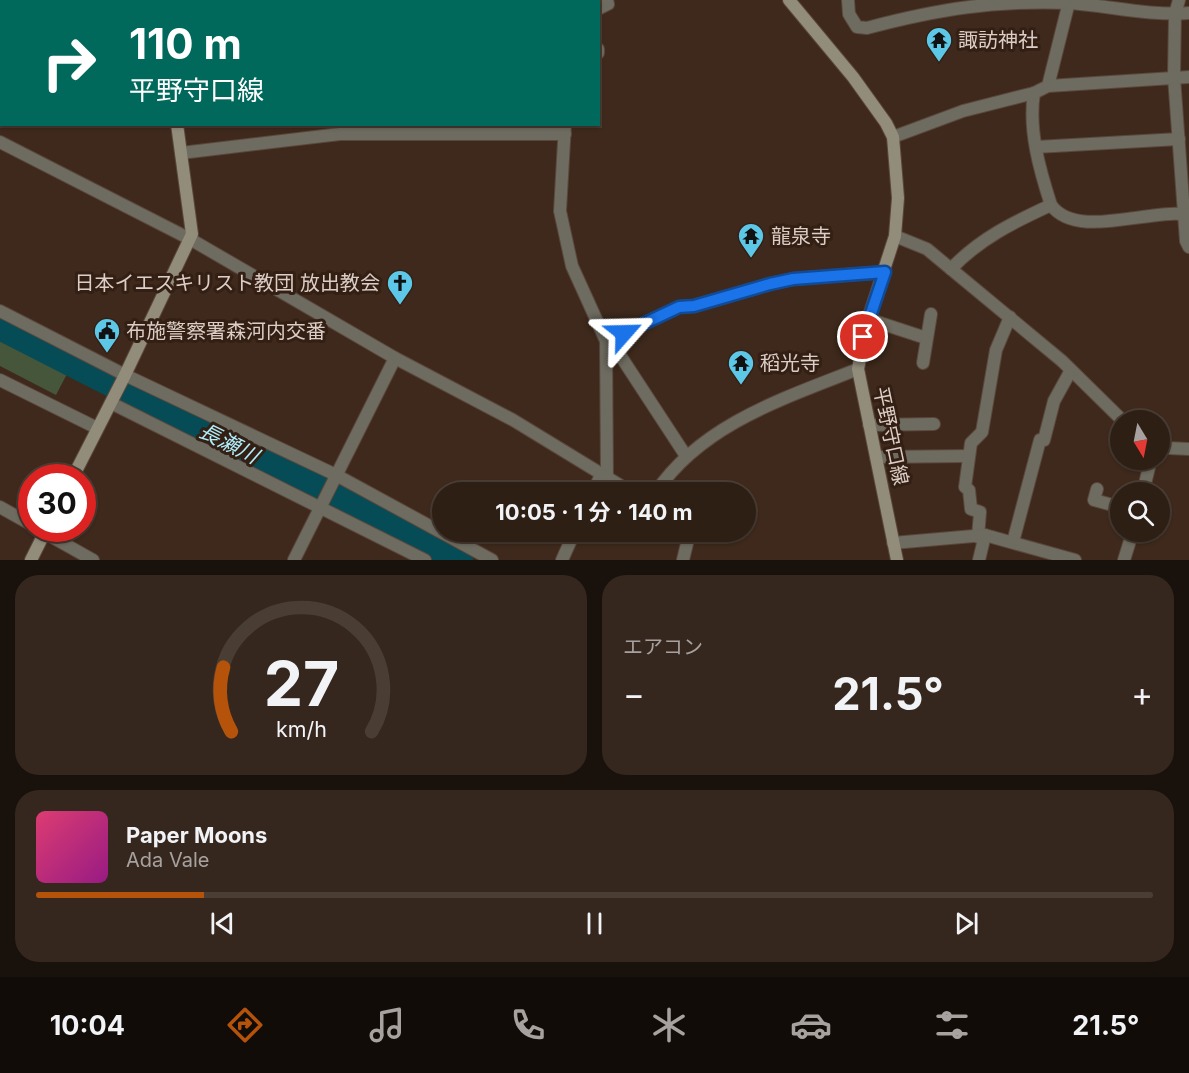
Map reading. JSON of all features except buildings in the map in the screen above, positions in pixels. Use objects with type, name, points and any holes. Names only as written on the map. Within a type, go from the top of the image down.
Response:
[{"type":"main road","name":"平野守口線","points":[[789,0],[853,76],[886,123],[893,137],[898,198],[895,236],[868,320],[859,355],[858,369],[897,560]]},
{"type":"main road","points":[[80,464],[112,402],[192,234],[177,126]]},
{"type":"main road","points":[[31,560],[38,542]]},
{"type":"street","points":[[848,0],[849,14],[857,27],[867,28],[942,8],[1013,0],[1069,2],[1176,14],[1189,13]]},
{"type":"street","points":[[1179,0],[1176,14],[1174,78],[1184,122],[1179,139],[1187,215],[1186,241],[1189,247]]},
{"type":"street","points":[[1048,86],[1069,2]]},
{"type":"street","points":[[893,137],[963,111],[1034,93],[1048,86],[1189,76]]},
{"type":"street","points":[[1034,93],[1032,106],[1036,147],[1051,205],[1057,213],[1072,219],[1097,222],[1187,215]]},
{"type":"street","points":[[182,153],[340,134],[565,129],[560,178],[560,211],[572,266],[606,342],[604,476],[600,482]]},
{"type":"street","points":[[1036,147],[1179,139]]},
{"type":"street","points":[[0,142],[190,239],[395,358],[513,420],[614,482]]},
{"type":"street","points":[[951,269],[970,249],[1011,224],[1051,205]]},
{"type":"street","points":[[895,236],[927,249],[1062,361],[1070,372],[1111,410]]},
{"type":"street","points":[[606,342],[679,307],[694,306],[770,284],[793,279],[885,272]]},
{"type":"street","points":[[0,311],[125,375],[336,475],[492,560]]},
{"type":"street","points":[[923,363],[931,314]]},
{"type":"street","points":[[979,560],[982,536],[980,512],[970,509],[969,490],[965,487],[971,443],[982,432],[996,350],[1010,317]]},
{"type":"street","points":[[868,320],[927,338]]},
{"type":"street","points":[[606,342],[616,349],[686,456]]},
{"type":"street","points":[[294,560],[395,358]]},
{"type":"street","points":[[664,482],[686,456],[728,426],[780,399],[858,369]]},
{"type":"street","points":[[1013,542],[1040,440],[1044,440],[1054,401],[1070,372]]},
{"type":"street","points":[[0,380],[98,428]]},
{"type":"street","points":[[112,402],[425,560]]},
{"type":"street","points":[[869,425],[934,424]]},
{"type":"street","points":[[1170,448],[1189,449]]},
{"type":"street","points":[[876,457],[969,456]]},
{"type":"street","points":[[1094,500],[1110,504]]},
{"type":"street","points":[[0,507],[18,517]]},
{"type":"street","points":[[893,543],[982,536],[1013,542],[1076,560]]},
{"type":"street","points":[[63,542],[93,560]]},
{"type":"street","points":[[562,560],[570,542]]},
{"type":"street","points":[[683,560],[687,542]]},
{"type":"street","points":[[1124,560],[1129,542]]},
{"type":"green space","points":[[0,338],[67,374],[56,395],[0,366]]},
{"type":"waterway","name":"長瀬川","points":[[0,326],[459,560]]},
{"type":"place","name":"諏訪神社","points":[[939,63]]},
{"type":"place","name":"龍泉寺","points":[[751,259]]},
{"type":"place","name":"日本イエスキリスト教団 放出教会","points":[[400,306]]},
{"type":"place","name":"布施警察署森河内交番","points":[[107,354]]},
{"type":"place","name":"稻光寺","points":[[741,386]]},
{"type":"route","points":[[624,333],[679,307],[694,306],[770,284],[793,279],[885,272],[863,337]]}]
